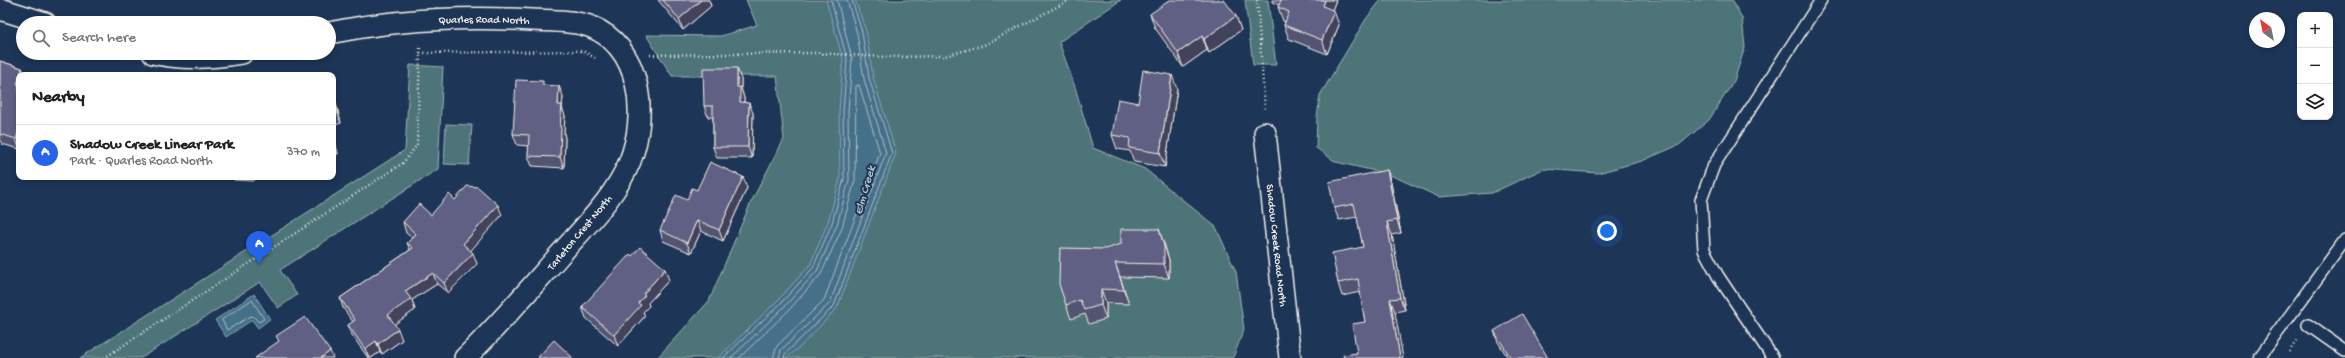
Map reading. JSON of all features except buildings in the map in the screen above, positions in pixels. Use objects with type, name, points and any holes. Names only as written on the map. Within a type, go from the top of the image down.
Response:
[{"type":"street","points":[[0,9],[23,16]]},
{"type":"street","name":"Quarles Road North","points":[[336,32],[364,26],[446,18],[559,21],[588,26],[601,33],[612,41],[626,58]]},
{"type":"street","name":"Tarleton Crest North","points":[[465,358],[486,338],[592,218],[613,191],[630,162],[637,136],[639,91],[626,58]]},
{"type":"street","name":"Shadow Creek Road North","points":[[1265,133],[1290,358]]},
{"type":"lane","points":[[1773,358],[1718,276],[1704,250],[1701,200],[1714,164],[1821,0]]},
{"type":"lane","points":[[2259,358],[2345,240]]},
{"type":"lane","points":[[2308,325],[2345,351]]},
{"type":"path","points":[[104,358],[403,163],[417,144],[420,53],[583,51],[604,61],[641,55],[815,54],[886,57],[945,56],[984,45],[1070,0]]},
{"type":"path","points":[[1257,0],[1265,133]]},
{"type":"green space","points":[[746,0],[1121,0],[1059,42],[1075,87],[1093,148],[1145,169],[1216,227],[1236,272],[1244,329],[1233,358],[657,358],[709,301],[751,202],[784,139],[777,76],[672,76],[646,35],[721,36],[757,25]]},
{"type":"green space","points":[[1245,0],[1268,0],[1276,65],[1253,65]]},
{"type":"green space","points":[[1381,0],[1732,0],[1742,18],[1745,47],[1734,81],[1709,120],[1679,145],[1642,161],[1598,173],[1543,169],[1492,193],[1439,197],[1388,174],[1336,162],[1316,148],[1317,118],[1320,95],[1366,19]]},
{"type":"green space","points":[[410,65],[443,67],[438,169],[280,270],[297,295],[278,308],[260,282],[141,358],[80,358],[405,150]]},
{"type":"green space","points":[[446,124],[472,125],[469,165],[444,164]]},
{"type":"water","name":"Elm Creek","points":[[826,0],[855,0],[866,31],[873,77],[896,153],[837,308],[800,347],[786,358],[718,358],[777,301],[810,265],[828,222],[840,179],[839,111],[843,59]]},
{"type":"water","points":[[254,294],[270,319],[258,328],[252,320],[226,337],[215,320]]},
{"type":"place","name":"Shadow Creek Linear Park","points":[[259,264]]}]
